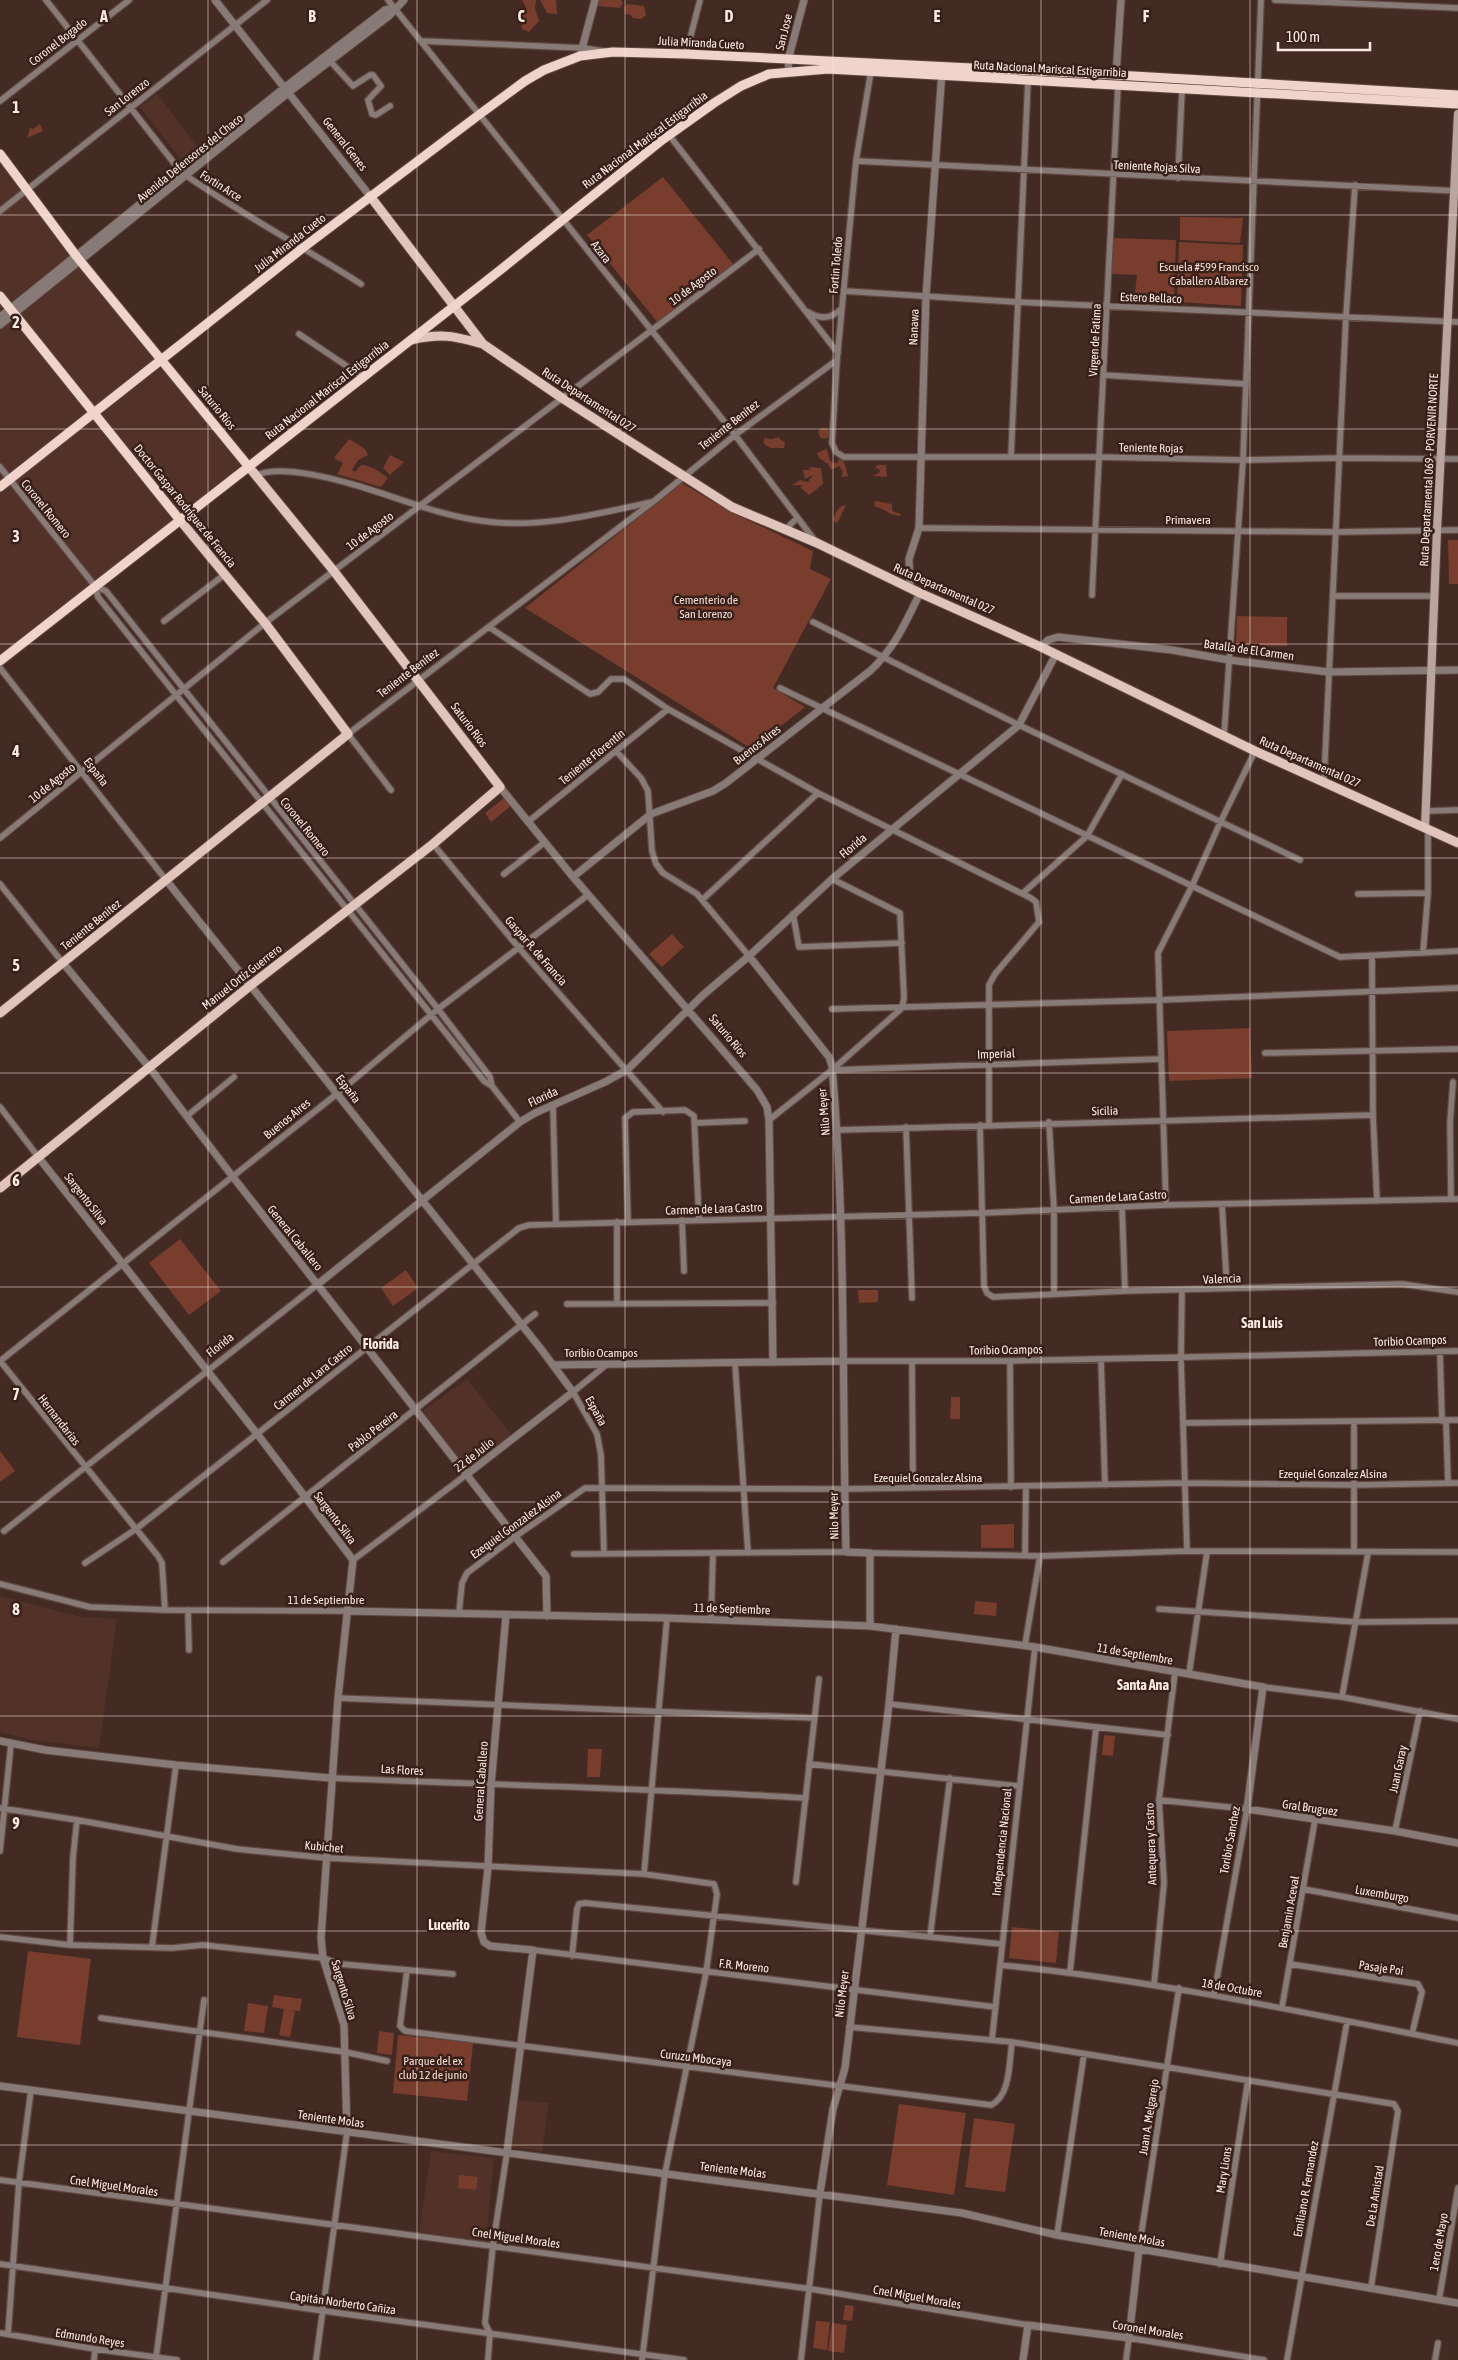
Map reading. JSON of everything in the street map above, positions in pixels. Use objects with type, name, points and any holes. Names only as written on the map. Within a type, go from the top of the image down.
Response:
[{"type":"highway","name":"Julia Miranda Cueto","points":[[0,487],[370,196],[531,77],[582,52],[686,54],[788,60]]},
{"type":"highway","points":[[758,58],[763,76]]},
{"type":"highway","name":"Ruta Nacional Mariscal Estigarribia","points":[[788,60],[1118,86],[1458,104]]},
{"type":"highway","name":"Ruta Nacional Mariscal Estigarribia","points":[[0,661],[179,519],[258,460],[411,340],[669,135],[714,103],[763,76],[789,71],[1116,74],[1458,95]]},
{"type":"highway","name":"Saturio Ríos","points":[[0,154],[79,259],[248,467]]},
{"type":"highway","name":"Doctor Gaspar Rodríguez de Francia","points":[[0,296],[179,519]]},
{"type":"main road","name":"Ruta Departamental 069 - PORVENIR NORTE","points":[[1427,829],[1426,811],[1434,596],[1456,191],[1458,114]]},
{"type":"main road","name":"General Genes","points":[[370,196],[455,304]]},
{"type":"main road","name":"Ruta Departamental 027","points":[[455,304],[484,344],[562,398],[732,507],[817,543],[920,593],[1056,654],[1255,751],[1324,780],[1458,843]]},
{"type":"main road","points":[[411,340],[437,335],[454,335],[484,344]]},
{"type":"main road","name":"Saturio Ríos","points":[[248,467],[333,570],[500,787]]},
{"type":"main road","name":"Doctor Gaspar Rodríguez de Francia","points":[[179,519],[265,623],[348,734]]},
{"type":"main road","name":"Teniente Benítez","points":[[0,1013],[348,734]]},
{"type":"main road","name":"Manuel Ortíz Guerrero","points":[[0,1188],[251,985],[348,912],[433,844],[500,787]]},
{"type":"street","name":"Fortin Arce","points":[[46,0],[184,174],[203,188],[304,247],[361,284]]},
{"type":"street","name":"Coronel Bogado","points":[[0,100],[129,0]]},
{"type":"street","name":"General Genes","points":[[215,0],[370,196]]},
{"type":"street","name":"San Lorenzo","points":[[0,210],[267,0]]},
{"type":"street","name":"Azara","points":[[388,0],[650,331],[735,435],[817,543]]},
{"type":"street","name":"Avenida Defensores del Chaco","points":[[286,91],[330,61],[389,16],[394,8],[404,0]]},
{"type":"street","points":[[582,52],[595,0]]},
{"type":"street","points":[[686,54],[700,0]]},
{"type":"street","name":"San Jose","points":[[789,71],[788,60],[804,0]]},
{"type":"street","points":[[1116,74],[1121,0]]},
{"type":"street","points":[[1224,736],[1243,460],[1250,311],[1252,182],[1261,0]]},
{"type":"street","points":[[1275,0],[1360,2],[1458,8]]},
{"type":"street","name":"Avenida Defensores del Chaco","points":[[0,317],[12,311],[79,259],[385,10],[394,8]]},
{"type":"street","name":"Julia Miranda Cueto","points":[[421,41],[582,52]]},
{"type":"street","points":[[330,61],[353,86],[373,75],[381,86],[368,100],[372,114],[376,114],[390,106]]},
{"type":"street","name":"Fortin Toledo","points":[[844,457],[836,452],[832,443],[837,360],[856,161],[871,71]]},
{"type":"street","name":"Nanawa","points":[[910,588],[909,559],[919,528],[926,296],[942,71]]},
{"type":"street","points":[[1011,456],[1016,302],[1028,80]]},
{"type":"street","name":"Virgen de Fatima","points":[[1092,595],[1118,86]]},
{"type":"street","points":[[1178,178],[1182,90]]},
{"type":"street","points":[[669,135],[838,353]]},
{"type":"street","name":"Teniente Rojas Silva","points":[[856,161],[1112,176],[1355,185],[1456,191]]},
{"type":"street","points":[[1324,780],[1346,316],[1355,185]]},
{"type":"street","name":"10 de Agosto","points":[[0,838],[182,688],[333,570],[759,249]]},
{"type":"street","name":"Estero Bellaco","points":[[844,291],[1016,302],[1250,311],[1458,322]]},
{"type":"street","points":[[806,311],[819,317],[831,317],[842,308]]},
{"type":"street","name":"Avenida Defensores del Chaco","points":[[0,325],[12,311]]},
{"type":"street","points":[[298,334],[363,377]]},
{"type":"street","name":"Teniente Benítez","points":[[348,734],[654,502],[735,435],[837,360]]},
{"type":"street","points":[[1103,375],[1246,384]]},
{"type":"street","name":"Teniente Rojas","points":[[844,457],[1011,456],[1243,460],[1340,458],[1458,459]]},
{"type":"street","points":[[258,460],[264,471]]},
{"type":"street","name":"Coronel Romero","points":[[0,467],[96,586],[106,592],[182,688],[348,912],[484,1081],[492,1086],[520,1122]]},
{"type":"street","points":[[255,476],[264,471],[322,476],[457,517],[481,521],[529,524],[654,502]]},
{"type":"street","points":[[785,530],[797,518]]},
{"type":"street","name":"Primavera","points":[[919,528],[1336,532],[1458,530]]},
{"type":"street","points":[[164,621],[224,575]]},
{"type":"street","name":"Coronel Romero","points":[[96,586],[98,597],[175,695],[355,905],[490,1077],[492,1086]]},
{"type":"street","name":"Buenos Aires","points":[[573,877],[651,814],[713,791],[758,759],[885,658],[920,593]]},
{"type":"street","points":[[1333,596],[1434,596]]},
{"type":"street","points":[[813,622],[1019,725],[1300,860]]},
{"type":"street","points":[[489,627],[546,663],[582,690],[590,694],[598,692],[611,679],[624,679],[668,708],[818,793],[890,830],[1024,894],[1036,902],[1039,922],[995,974],[989,985],[989,1124]]},
{"type":"street","name":"Batalla de El Carmen","points":[[1041,647],[1048,640],[1058,637],[1172,650],[1229,660],[1329,672],[1458,670]]},
{"type":"street","name":"Florida","points":[[4,1531],[206,1370],[422,1202],[520,1122],[553,1104],[627,1070],[689,1010],[832,879],[1019,725],[1056,654]]},
{"type":"street","name":"España","points":[[0,668],[166,880],[554,1365],[596,1434],[601,1455],[604,1554]]},
{"type":"street","points":[[780,688],[824,707],[1087,836],[1340,956],[1458,951]]},
{"type":"street","name":"Teniente Florentín","points":[[529,821],[668,708]]},
{"type":"street","points":[[348,734],[391,790]]},
{"type":"street","name":"Nilo Meyer","points":[[616,751],[641,778],[648,791],[652,852],[656,864],[663,873],[696,894],[702,900],[829,1057],[838,1130],[844,1361],[846,1552]]},
{"type":"street","points":[[1166,1205],[1165,1119],[1158,953],[1192,886],[1255,751]]},
{"type":"street","points":[[1024,894],[1087,836],[1122,774]]},
{"type":"street","name":"Saturio Ríos","points":[[500,787],[588,895],[757,1090],[767,1107],[769,1120],[773,1361]]},
{"type":"street","points":[[702,900],[818,793]]},
{"type":"street","points":[[1426,811],[1458,810]]},
{"type":"street","points":[[1423,953],[1428,893],[1427,829]]},
{"type":"street","points":[[504,874],[545,842]]},
{"type":"street","name":"Gaspar R. de Francia","points":[[433,844],[519,948],[663,1112]]},
{"type":"street","points":[[769,1120],[832,1070],[902,1008],[900,913],[832,879]]},
{"type":"street","name":"General Caballero","points":[[0,884],[149,1067],[546,1576],[547,1616]]},
{"type":"street","points":[[1358,894],[1428,893]]},
{"type":"street","name":"Buenos Aires","points":[[0,1361],[338,1093],[438,1010],[588,895]]},
{"type":"street","points":[[793,914],[799,946],[902,944]]},
{"type":"street","points":[[1372,956],[1377,1200]]},
{"type":"street","points":[[832,1009],[1159,1000],[1458,988]]},
{"type":"street","points":[[1265,1053],[1458,1049]]},
{"type":"street","points":[[464,1056],[470,1052]]},
{"type":"street","name":"Imperial","points":[[832,1070],[1161,1059]]},
{"type":"street","points":[[187,1116],[234,1077]]},
{"type":"street","points":[[1452,1082],[1450,1123],[1455,1199]]},
{"type":"street","points":[[553,1104],[556,1224]]},
{"type":"street","name":"Sargento Silva","points":[[0,1107],[258,1435],[353,1560],[331,1778],[321,1938],[322,1958],[344,2025],[347,2132]]},
{"type":"street","points":[[628,1222],[625,1118],[633,1112],[689,1110],[694,1116],[699,1219]]},
{"type":"street","name":"Sicilia","points":[[838,1130],[1049,1122],[1374,1115]]},
{"type":"street","points":[[695,1124],[746,1121]]},
{"type":"street","points":[[1049,1122],[1054,1210],[1054,1294]]},
{"type":"street","points":[[980,1124],[982,1212]]},
{"type":"street","points":[[906,1127],[912,1298]]},
{"type":"street","name":"Carmen de Lara Castro","points":[[85,1564],[136,1529],[258,1435],[519,1228],[529,1225],[1166,1205],[1455,1199]]},
{"type":"street","points":[[1222,1204],[1227,1288]]},
{"type":"street","points":[[1122,1207],[1125,1291]]},
{"type":"street","name":"Valencia","points":[[982,1212],[984,1286],[987,1293],[993,1297],[1125,1291],[1402,1284],[1458,1292]]},
{"type":"street","points":[[682,1220],[684,1271]]},
{"type":"street","points":[[617,1222],[617,1302]]},
{"type":"street","points":[[1182,1290],[1181,1358],[1187,1551]]},
{"type":"street","points":[[567,1304],[617,1302],[772,1303]]},
{"type":"street","name":"Pablo Pereira","points":[[222,1562],[535,1314]]},
{"type":"street","name":"Toribio Ocampos","points":[[554,1365],[773,1361],[1010,1361],[1458,1351]]},
{"type":"street","points":[[1440,1352],[1448,1483]]},
{"type":"street","points":[[1101,1358],[1105,1485]]},
{"type":"street","name":"Hernandarias","points":[[0,1361],[84,1468],[136,1529],[162,1564],[165,1610]]},
{"type":"street","points":[[1010,1361],[1011,1487]]},
{"type":"street","points":[[912,1362],[912,1487]]},
{"type":"street","points":[[735,1363],[748,1553]]},
{"type":"street","name":"22 de Julio","points":[[353,1560],[466,1475],[606,1365]]},
{"type":"street","points":[[1184,1423],[1458,1420]]},
{"type":"street","points":[[1354,1422],[1354,1552]]},
{"type":"street","name":"Ezequiel Gonzalez Alsina","points":[[459,1613],[462,1583],[467,1573],[575,1493],[585,1488],[745,1489],[1026,1487],[1185,1483],[1355,1485],[1458,1483]]},
{"type":"street","points":[[1025,1554],[1026,1487]]},
{"type":"street","points":[[574,1554],[846,1552],[1025,1554],[1040,1556],[1187,1551],[1458,1552]]},
{"type":"street","points":[[1189,1674],[1207,1552]]},
{"type":"street","points":[[711,1620],[713,1553]]},
{"type":"street","points":[[870,1553],[870,1626]]},
{"type":"street","points":[[1342,1697],[1368,1553]]},
{"type":"street","points":[[1025,1646],[1040,1556]]},
{"type":"street","name":"11 de Septiembre","points":[[0,1584],[90,1607],[165,1610],[347,1610],[667,1618],[870,1626],[1035,1647],[1175,1673],[1342,1697],[1458,1719]]},
{"type":"street","points":[[1159,1609],[1356,1622],[1458,1621]]},
{"type":"street","points":[[188,1610],[189,1650]]},
{"type":"street","name":"General Caballero","points":[[490,1946],[484,1942],[481,1932],[488,1868],[491,1785],[506,1614]]},
{"type":"street","points":[[644,1874],[650,1789],[667,1618]]},
{"type":"street","name":"Nilo Meyer","points":[[801,2360],[820,2193],[833,2109],[846,2068],[889,1704],[896,1629]]},
{"type":"street","name":"Independencia Nacional","points":[[992,2039],[1018,1786],[1028,1720],[1035,1647]]},
{"type":"street","name":"Antequera y Castro","points":[[1154,1985],[1164,1883],[1159,1800],[1175,1673]]},
{"type":"street","points":[[796,1882],[819,1679]]},
{"type":"street","name":"Toribio Sanchez","points":[[1214,1995],[1247,1810],[1263,1687]]},
{"type":"street","points":[[338,1698],[814,1718]]},
{"type":"street","points":[[889,1704],[1168,1735]]},
{"type":"street","name":"Juan Garay","points":[[1395,1831],[1420,1711]]},
{"type":"street","points":[[1070,1972],[1096,1728]]},
{"type":"street","name":"Las Flores","points":[[0,1741],[176,1765],[331,1778],[650,1789],[806,1798]]},
{"type":"street","points":[[0,1851],[11,1744]]},
{"type":"street","points":[[809,1764],[1018,1786]]},
{"type":"street","points":[[152,1946],[176,1765]]},
{"type":"street","points":[[930,1937],[950,1778]]},
{"type":"street","name":"Gral Bruguez","points":[[1159,1800],[1247,1810],[1395,1831],[1458,1843]]},
{"type":"street","name":"Kubichet","points":[[3,1809],[167,1835],[212,1846],[327,1858],[488,1868],[644,1874],[714,1884],[717,1894],[714,1916]]},
{"type":"street","points":[[70,1945],[73,1857],[77,1820]]},
{"type":"street","name":"Benjamin Aceval","points":[[1282,2007],[1315,1820]]},
{"type":"street","name":"Luxemburgo","points":[[1303,1889],[1458,1918]]},
{"type":"street","points":[[572,1956],[579,1904],[585,1903],[1001,1944]]},
{"type":"street","points":[[642,2357],[665,2173],[706,1973],[714,1916]]},
{"type":"street","points":[[0,1937],[70,1945],[172,1948],[190,1944],[203,1945],[322,1958],[340,1964],[453,1974]]},
{"type":"street","name":"F.R. Moreno","points":[[490,1946],[995,2007]]},
{"type":"street","points":[[488,2360],[490,2333],[485,2323],[493,2245],[533,1950]]},
{"type":"street","name":"Pasaje Poí","points":[[1290,1964],[1418,1984],[1422,1992],[1412,2034]]},
{"type":"street","name":"18 de Octubre","points":[[1000,1965],[1070,1972],[1179,1988],[1458,2043]]},
{"type":"street","name":"Curuzu Mbocaya","points":[[406,1970],[400,2026],[405,2031],[839,2087],[991,2105],[999,2101],[1004,2091],[1012,2042]]},
{"type":"street","name":"Juan A. Melgarejo","points":[[1139,2250],[1179,1988]]},
{"type":"street","points":[[156,2358],[204,2000]]},
{"type":"street","points":[[101,2018],[345,2052],[387,2061]]},
{"type":"street","name":"Emiliano R. Fernandez","points":[[1286,2360],[1347,2022]]},
{"type":"street","points":[[850,2027],[992,2039],[1334,2094]]},
{"type":"street","points":[[1057,2235],[1084,2054]]},
{"type":"street","name":"Mary Lions","points":[[1220,2264],[1248,2080]]},
{"type":"street","name":"Teniente Molas","points":[[0,2086],[962,2213],[1057,2235],[1139,2250],[1458,2303]]},
{"type":"street","points":[[8,2334],[11,2266],[19,2182],[31,2090]]},
{"type":"street","name":"De La Amistad","points":[[1334,2094],[1394,2104],[1398,2107],[1371,2288]]},
{"type":"street","points":[[316,2360],[336,2225],[347,2132]]},
{"type":"street","name":"Cnel Miguel Morales","points":[[0,2180],[810,2289],[1028,2325]]},
{"type":"street","name":"1ero de Mayo","points":[[1439,2300],[1458,2188]]},
{"type":"street","points":[[1126,2360],[1139,2250]]},
{"type":"street","name":"Capitán Norberto Cañiza","points":[[0,2264],[490,2333],[642,2357],[684,2360]]},
{"type":"street","points":[[1023,2360],[1028,2325]]},
{"type":"street","name":"Coronel Morales","points":[[1028,2325],[1129,2338],[1264,2360]]},
{"type":"street","name":"Edmundo Reyes","points":[[0,2333],[95,2350],[177,2360]]},
{"type":"street","points":[[1435,2360],[1438,2343]]},
{"type":"street","points":[[94,2360],[95,2350]]},
{"type":"shaded area","points":[[157,94],[203,153],[186,166],[140,107]]},
{"type":"shaded area","points":[[0,152],[253,466],[0,669]]},
{"type":"shaded area","points":[[467,1379],[512,1435],[468,1469],[422,1411]]},
{"type":"shaded area","points":[[0,1596],[81,1617],[117,1619],[99,1748],[31,1740],[0,1732]]},
{"type":"shaded area","points":[[518,2100],[549,2103],[542,2151],[511,2147]]},
{"type":"shaded area","points":[[431,2151],[494,2158],[486,2241],[419,2232]]},
{"type":"green space","points":[[522,0],[536,0],[535,8],[539,21],[529,32],[522,29],[520,12],[526,7]]},
{"type":"green space","points":[[540,0],[556,0],[557,14],[547,13]]},
{"type":"green space","points":[[599,0],[621,0],[623,3],[620,8],[598,6]]},
{"type":"green space","points":[[627,4],[644,6],[646,15],[641,19],[625,14],[624,8]]},
{"type":"green space","points":[[40,124],[43,131],[27,138],[30,128],[33,129]]},
{"type":"green space","points":[[663,177],[734,265],[658,323],[587,235]]},
{"type":"green space","points":[[1180,217],[1243,218],[1240,243],[1180,240]]},
{"type":"green space","points":[[1113,238],[1176,240],[1174,302],[1134,301],[1137,275],[1112,274]]},
{"type":"green space","name":"Escuela #599 Francisco Caballero Albarez","points":[[1179,242],[1243,245],[1241,306],[1177,302]]},
{"type":"green space","points":[[824,427],[830,433],[824,439],[818,433]]},
{"type":"green space","points":[[778,437],[785,443],[784,448],[770,448],[764,444],[764,438],[772,439]]},
{"type":"green space","points":[[349,439],[365,449],[368,455],[358,460],[352,470],[355,472],[361,465],[375,469],[388,478],[381,487],[337,474],[343,463],[334,458]]},
{"type":"green space","points":[[826,449],[831,461],[837,463],[840,458],[843,459],[848,476],[841,477],[843,472],[839,466],[831,470],[828,464],[819,458],[817,453]]},
{"type":"green space","points":[[390,455],[404,462],[390,475],[383,468]]},
{"type":"green space","points":[[877,465],[886,465],[887,477],[873,476],[880,472],[879,469],[875,468]]},
{"type":"green space","points":[[811,467],[821,468],[823,484],[809,495],[800,487],[803,485],[792,485],[800,480],[808,482],[813,475],[805,479],[803,470],[809,470]]},
{"type":"green space","name":"Cementerio de San Lorenzo","points":[[682,483],[729,511],[813,551],[810,569],[831,579],[773,688],[805,707],[752,749],[525,608]]},
{"type":"green space","points":[[875,501],[892,504],[892,511],[901,514],[900,516],[874,506]]},
{"type":"green space","points":[[846,505],[838,522],[835,523],[833,519],[838,510],[841,506]]},
{"type":"green space","points":[[1448,540],[1458,540],[1458,584],[1449,584]]},
{"type":"green space","points":[[1237,616],[1287,617],[1287,646],[1236,645]]},
{"type":"green space","points":[[504,798],[511,806],[491,822],[485,813]]},
{"type":"green space","points":[[672,934],[684,947],[662,967],[649,954]]},
{"type":"green space","points":[[1250,1028],[1252,1078],[1169,1081],[1167,1031]]},
{"type":"green space","points":[[180,1239],[221,1291],[189,1315],[149,1263]]},
{"type":"green space","points":[[406,1270],[418,1288],[393,1306],[381,1288]]},
{"type":"green space","points":[[858,1290],[878,1290],[878,1302],[859,1303]]},
{"type":"green space","points":[[951,1397],[960,1397],[960,1419],[950,1419]]},
{"type":"green space","points":[[0,1451],[15,1471],[0,1482]]},
{"type":"green space","points":[[1014,1524],[1014,1548],[981,1548],[981,1525]]},
{"type":"green space","points":[[975,1601],[997,1603],[996,1616],[974,1614]]},
{"type":"green space","points":[[1104,1735],[1115,1736],[1113,1756],[1102,1755]]},
{"type":"green space","points":[[588,1749],[602,1749],[600,1777],[587,1777]]},
{"type":"green space","points":[[1012,1927],[1059,1932],[1056,1963],[1009,1958]]},
{"type":"green space","points":[[28,1951],[91,1959],[80,2045],[17,2037]]},
{"type":"green space","points":[[274,1995],[302,1999],[300,2011],[290,2010],[295,2011],[290,2037],[279,2035],[284,2009],[272,2007]]},
{"type":"green space","points":[[248,2003],[268,2006],[264,2033],[244,2031]]},
{"type":"green space","points":[[379,2031],[394,2033],[392,2055],[377,2053]]},
{"type":"green space","name":"Parque del ex club 12 de junio","points":[[398,2035],[473,2043],[467,2101],[393,2093]]},
{"type":"green space","points":[[899,2104],[966,2113],[954,2195],[887,2185]]},
{"type":"green space","points":[[974,2118],[1015,2124],[1005,2192],[965,2187]]},
{"type":"green space","points":[[459,2175],[478,2177],[476,2190],[458,2188]]},
{"type":"green space","points":[[845,2305],[854,2306],[852,2321],[843,2320]]},
{"type":"green space","points":[[816,2321],[830,2322],[827,2350],[813,2348]]},
{"type":"green space","points":[[832,2323],[847,2325],[844,2353],[828,2351]]},
{"type":"district","name":"San Luis","points":[[1262,1323]]},
{"type":"district","name":"Florida","points":[[381,1344]]},
{"type":"district","name":"Santa Ana","points":[[1143,1685]]},
{"type":"district","name":"Lucerito","points":[[449,1925]]}]
